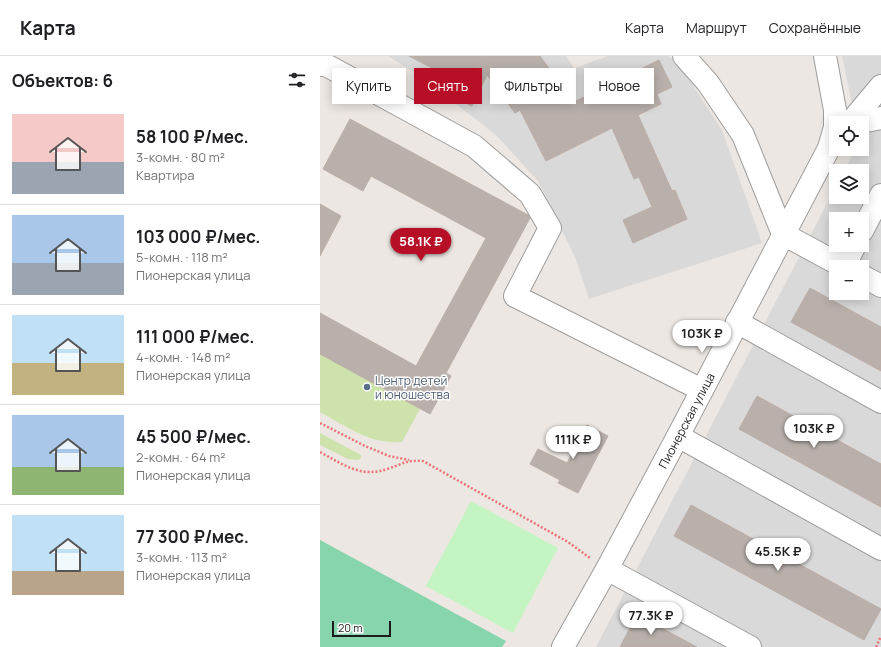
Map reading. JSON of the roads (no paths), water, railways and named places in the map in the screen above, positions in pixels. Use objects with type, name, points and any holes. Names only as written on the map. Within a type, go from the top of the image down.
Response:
[{"type":"street","points":[[684,56],[708,83],[743,134],[783,234],[831,260]]},
{"type":"street","name":"Пионерская улица","points":[[825,56],[835,110],[839,116]]},
{"type":"street","points":[[320,65],[326,65],[474,146],[530,194],[550,228],[516,296],[702,390]]},
{"type":"street","points":[[853,116],[881,86]]},
{"type":"street","points":[[869,120],[881,118]]},
{"type":"street","name":"Пионерская улица","points":[[563,647],[607,569],[678,436],[829,148]]},
{"type":"street","points":[[869,218],[881,195]]},
{"type":"street","points":[[869,280],[881,286]]},
{"type":"street","points":[[737,322],[881,402]]},
{"type":"street","points":[[678,436],[881,549]]},
{"type":"street","points":[[607,569],[750,647]]},
{"type":"place","name":"Центр детей и юношества","points":[[367,387]]}]
